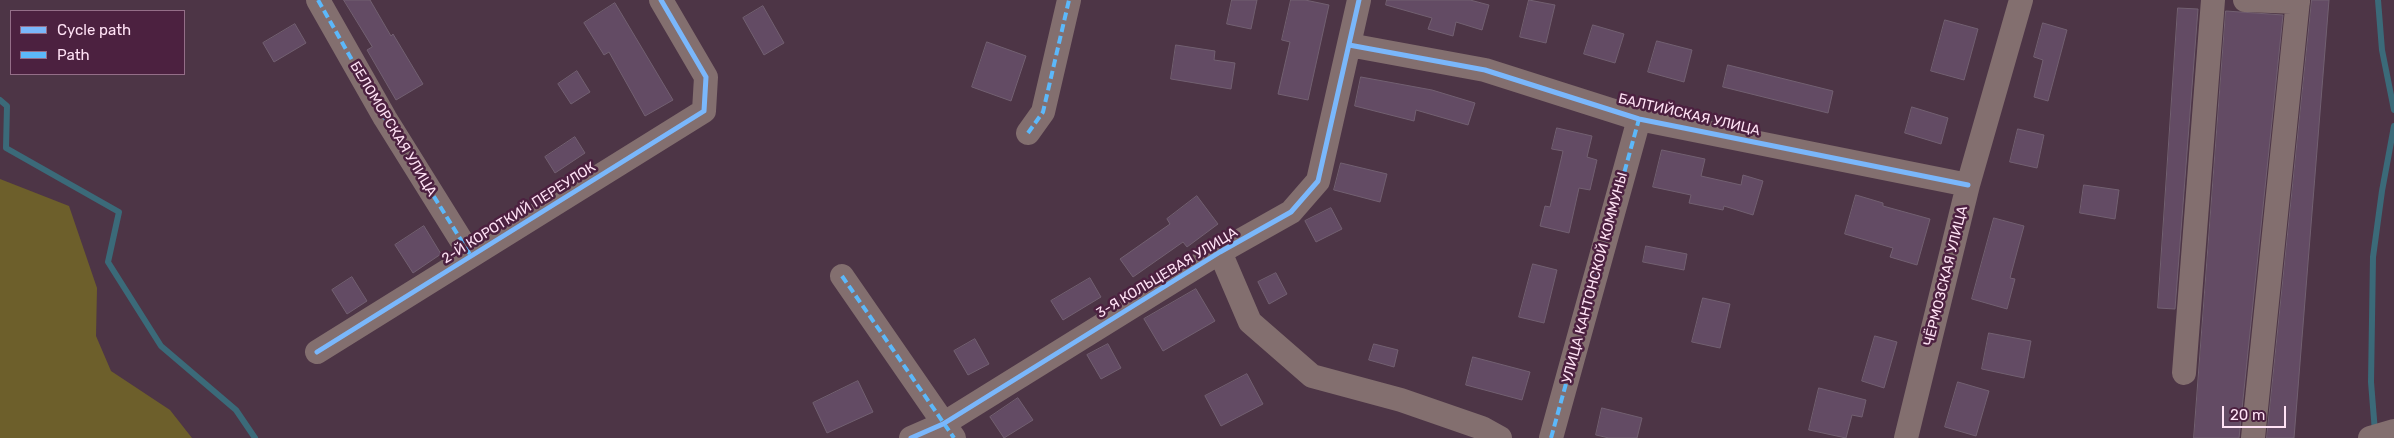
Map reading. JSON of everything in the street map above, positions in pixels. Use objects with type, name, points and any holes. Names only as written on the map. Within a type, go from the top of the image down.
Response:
[{"type":"street","name":"БЕЛОМОРСКАЯ УЛИЦА","points":[[318,0],[385,118],[471,256]]},
{"type":"street","name":"2-Й КОРОТКИЙ ПЕРЕУЛОК","points":[[317,352],[704,111],[706,78],[661,0]]},
{"type":"street","points":[[1028,133],[1043,112],[1069,0]]},
{"type":"street","name":"3-Я КОЛЬЦЕВАЯ УЛИЦА","points":[[911,438],[948,431],[1220,252],[1291,212],[1318,181],[1359,0]]},
{"type":"street","name":"ЧЁРМОЗСКАЯ УЛИЦА","points":[[1906,438],[1968,185],[2021,0]]},
{"type":"street","points":[[2184,373],[2213,0]]},
{"type":"street","points":[[2244,0],[2298,1],[2253,438]]},
{"type":"street","name":"БАЛТИЙСКАЯ УЛИЦА","points":[[1349,45],[1485,70],[1639,119],[1968,185]]},
{"type":"street","name":"УЛИЦА КАНТОНСКОЙ КОММУНЫ","points":[[1551,438],[1639,119]]},
{"type":"street","points":[[1220,252],[1250,322],[1312,376],[1410,403],[1482,428],[1500,438]]},
{"type":"street","points":[[842,276],[948,431]]},
{"type":"street","points":[[2370,438],[2394,431]]},
{"type":"shaded area","points":[[0,179],[69,206],[97,288],[96,336],[111,371],[170,410],[192,438],[0,438]]},
{"type":"building","points":[[344,0],[370,0],[423,84],[396,100],[367,50],[372,47]]},
{"type":"building","points":[[1232,0],[1257,0],[1251,29],[1227,24]]},
{"type":"building","points":[[1291,0],[1305,0],[1329,5],[1308,100],[1278,94],[1290,42],[1282,40]]},
{"type":"building","points":[[1387,0],[1470,0],[1489,5],[1482,30],[1456,22],[1453,36],[1428,29],[1432,18],[1386,5]]},
{"type":"building","points":[[1529,0],[1555,5],[1546,43],[1520,37]]},
{"type":"building","points":[[2312,0],[2329,0],[2294,438],[2267,438]]},
{"type":"building","points":[[615,3],[673,100],[645,116],[609,52],[604,55],[584,23]]},
{"type":"building","points":[[763,6],[784,43],[764,55],[743,18]]},
{"type":"building","points":[[2178,8],[2198,9],[2175,309],[2158,308]]},
{"type":"building","points":[[2226,11],[2283,15],[2239,438],[2194,438]]},
{"type":"building","points":[[1945,20],[1978,29],[1964,80],[1931,71]]},
{"type":"building","points":[[2043,23],[2067,30],[2048,101],[2034,97],[2043,60],[2034,57]]},
{"type":"building","points":[[295,24],[306,43],[274,62],[263,43]]},
{"type":"building","points":[[1593,25],[1624,34],[1615,63],[1584,54]]},
{"type":"building","points":[[1657,41],[1692,50],[1684,82],[1648,72]]},
{"type":"building","points":[[987,42],[1026,56],[1011,101],[972,87]]},
{"type":"building","points":[[1176,45],[1215,51],[1214,60],[1235,63],[1231,89],[1171,79]]},
{"type":"building","points":[[1728,65],[1833,91],[1828,113],[1723,87]]},
{"type":"building","points":[[577,71],[590,92],[571,104],[558,84]]},
{"type":"building","points":[[1361,77],[1432,90],[1475,103],[1468,125],[1416,110],[1414,121],[1355,106]]},
{"type":"building","points":[[1912,107],[1948,118],[1941,144],[1905,133]]},
{"type":"building","points":[[1557,128],[1592,136],[1587,157],[1597,160],[1590,190],[1579,188],[1569,233],[1540,226],[1545,206],[1550,207],[1563,151],[1552,149]]},
{"type":"building","points":[[2018,129],[2044,135],[2037,168],[2010,162]]},
{"type":"building","points":[[575,137],[585,153],[555,173],[545,157]]},
{"type":"building","points":[[1662,150],[1705,159],[1701,176],[1741,185],[1743,175],[1763,181],[1753,215],[1724,206],[1723,210],[1689,203],[1691,195],[1653,187]]},
{"type":"building","points":[[1341,163],[1387,174],[1380,202],[1334,190]]},
{"type":"building","points":[[2084,185],[2119,190],[2115,219],[2080,213]]},
{"type":"building","points":[[1856,195],[1883,203],[1883,206],[1930,219],[1917,265],[1890,257],[1893,248],[1845,234]]},
{"type":"building","points":[[1197,196],[1218,224],[1187,247],[1183,242],[1133,277],[1120,259],[1170,224],[1167,219]]},
{"type":"building","points":[[1331,208],[1342,229],[1316,242],[1305,221]]},
{"type":"building","points":[[1994,218],[2024,226],[2010,278],[2015,279],[2007,309],[1972,299]]},
{"type":"building","points":[[424,226],[441,254],[413,273],[395,245]]},
{"type":"building","points":[[1646,246],[1687,254],[1684,270],[1643,262]]},
{"type":"building","points":[[1533,264],[1557,270],[1544,323],[1519,317]]},
{"type":"building","points":[[1276,273],[1287,294],[1269,304],[1258,282]]},
{"type":"building","points":[[352,277],[367,301],[347,314],[332,290]]},
{"type":"building","points":[[1090,278],[1101,297],[1063,320],[1051,301]]},
{"type":"building","points":[[1196,289],[1215,321],[1163,351],[1144,319]]},
{"type":"building","points":[[1703,298],[1730,304],[1720,348],[1692,342]]},
{"type":"building","points":[[1989,333],[2031,341],[2024,378],[1982,369]]},
{"type":"building","points":[[1875,336],[1897,342],[1884,388],[1862,381]]},
{"type":"building","points":[[975,339],[989,364],[968,375],[954,351]]},
{"type":"building","points":[[1108,344],[1121,368],[1101,379],[1087,355]]},
{"type":"building","points":[[1374,344],[1398,350],[1394,367],[1369,360]]},
{"type":"building","points":[[1473,357],[1530,372],[1522,400],[1466,385]]},
{"type":"building","points":[[1247,374],[1263,404],[1221,426],[1205,396]]},
{"type":"building","points":[[858,381],[873,412],[827,433],[813,403]]},
{"type":"building","points":[[1958,382],[1989,391],[1976,436],[1945,427]]},
{"type":"building","points":[[1819,388],[1866,400],[1862,417],[1852,415],[1846,438],[1809,430]]},
{"type":"building","points":[[1018,398],[1033,420],[1004,438],[990,417]]},
{"type":"building","points":[[1602,408],[1642,418],[1637,438],[1609,438],[1596,435]]},
{"type":"waterway","points":[[2378,0],[2382,50],[2394,110]]},
{"type":"waterway","points":[[0,100],[7,106],[6,148],[119,212],[108,262],[161,346],[236,410],[255,438]]},
{"type":"waterway","points":[[2375,432],[2371,382],[2373,257],[2382,191],[2394,126]]},
{"type":"marked path","points":[[318,0],[385,118],[471,256]]},
{"type":"marked path","points":[[1028,133],[1043,112],[1069,0]]},
{"type":"marked path","points":[[1551,438],[1639,119]]},
{"type":"marked path","points":[[842,276],[954,438]]},
{"type":"cycle path","points":[[317,352],[704,111],[706,77],[661,0]]},
{"type":"cycle path","points":[[911,438],[943,424],[1220,252],[1291,212],[1318,181],[1359,0]]},
{"type":"cycle path","points":[[1349,45],[1485,70],[1639,119],[1968,185]]}]
